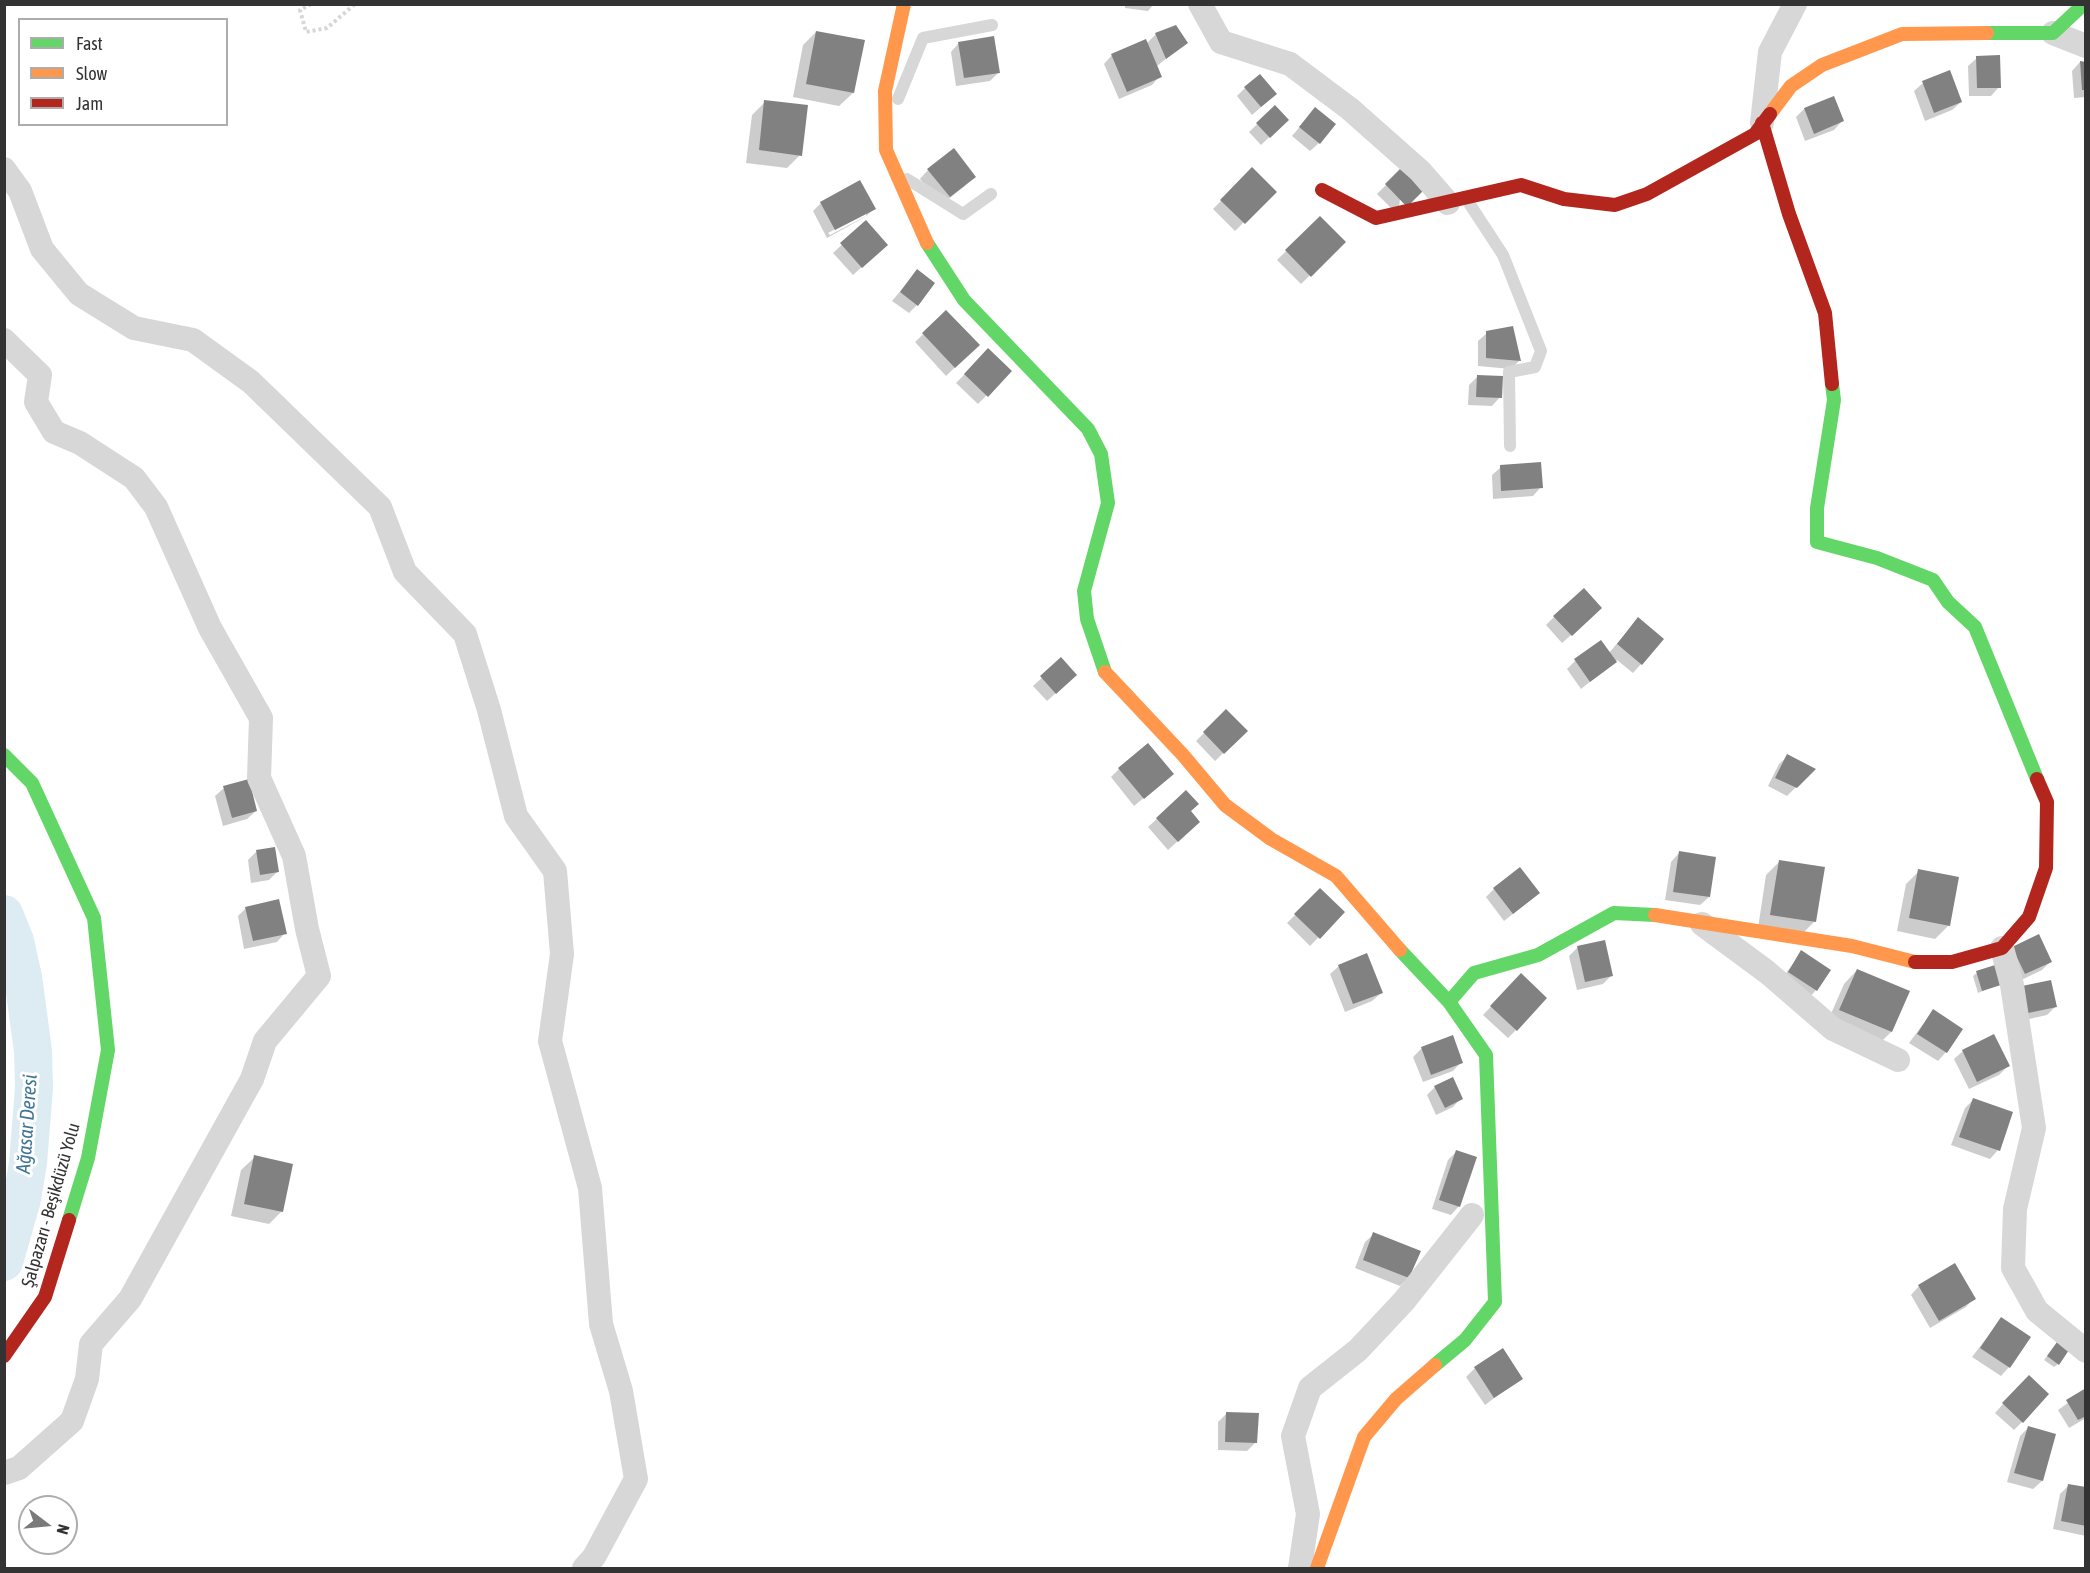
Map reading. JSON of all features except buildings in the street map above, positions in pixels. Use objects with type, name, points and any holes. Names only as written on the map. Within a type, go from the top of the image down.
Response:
[{"type":"street","points":[[904,4],[885,91],[886,150],[922,235],[964,300],[1088,429],[1101,454],[1108,503],[1084,591],[1087,619],[1105,673],[1183,755],[1225,805],[1271,839],[1336,876],[1370,918],[1449,1002],[1486,1055],[1495,1302],[1465,1340],[1396,1399],[1364,1437],[1317,1569]]},
{"type":"street","points":[[1200,4],[1221,42],[1290,64],[1350,109],[1457,201]]},
{"type":"street","points":[[1449,1002],[1474,973],[1538,955],[1614,913],[1664,915],[1852,946],[1923,964],[1952,962],[2002,948],[2029,917],[2046,868],[2046,802],[1975,627],[1948,602],[1933,580],[1877,558],[1817,542],[1817,508],[1834,400],[1825,313],[1789,214],[1762,123],[1770,52],[1795,4]]},
{"type":"street","points":[[2053,33],[2084,4]]},
{"type":"street","points":[[1322,190],[1376,218],[1521,185],[1564,200],[1615,205],[1647,194],[1755,134],[1791,86],[1822,65],[1902,34],[2053,33],[2085,46]]},
{"type":"street","points":[[4,169],[20,191],[42,249],[79,294],[134,328],[193,340],[251,382],[380,507],[405,572],[465,634],[489,710],[516,816],[555,871],[562,954],[550,1041],[590,1188],[601,1324],[621,1391],[636,1479],[594,1557],[584,1569]]},
{"type":"street","points":[[4,340],[40,375],[36,402],[54,432],[80,443],[134,478],[156,507],[210,628],[261,718],[259,778],[294,856],[307,929],[319,976],[265,1041],[252,1079],[130,1299],[91,1344],[87,1379],[72,1421],[18,1468],[4,1473]]},
{"type":"street","name":"Şalpazarı - Beşikdüzü Yolu","points":[[4,755],[32,783],[94,918],[108,1050],[88,1158],[45,1296],[4,1356]]},
{"type":"street","points":[[1697,921],[1767,972],[1833,1029],[1898,1060]]},
{"type":"street","points":[[2002,948],[2012,985],[2034,1128],[2015,1209],[2013,1268],[2037,1311],[2085,1352]]},
{"type":"street","points":[[1300,1569],[1308,1514],[1293,1436],[1310,1388],[1358,1350],[1397,1309],[1472,1215]]},
{"type":"lane","points":[[886,127],[923,38],[993,25]]},
{"type":"lane","points":[[896,172],[963,214],[991,194]]},
{"type":"lane","points":[[1457,201],[1503,255],[1541,351],[1535,367],[1509,372],[1510,446]]},
{"type":"path","points":[[311,4],[300,10],[306,32],[327,28],[355,4]]},
{"type":"waterway","name":"Ağasar Deresi","points":[[4,914],[15,941],[23,977],[33,1051],[34,1088],[28,1163],[22,1199],[4,1262]]},
{"type":"traffic: fast","points":[[1987,33],[2053,33],[2084,4]]},
{"type":"traffic: fast","points":[[927,243],[964,300],[1088,429],[1101,454],[1108,503],[1084,591],[1087,619],[1105,672]]},
{"type":"traffic: fast","points":[[1832,384],[1834,400],[1817,508],[1817,542],[1877,558],[1933,580],[1948,602],[1975,627],[2037,779]]},
{"type":"traffic: fast","points":[[4,755],[32,783],[94,918],[108,1050],[88,1158],[69,1220]]},
{"type":"traffic: fast","points":[[1449,1002],[1474,973],[1538,955],[1614,913],[1655,915]]},
{"type":"traffic: fast","points":[[1400,950],[1449,1002],[1486,1055],[1495,1302],[1465,1340],[1435,1365]]},
{"type":"traffic: slow","points":[[904,4],[885,91],[886,150],[927,243]]},
{"type":"traffic: slow","points":[[1770,114],[1791,86],[1822,65],[1902,34],[1987,33]]},
{"type":"traffic: slow","points":[[1105,672],[1183,755],[1225,805],[1271,839],[1336,876],[1400,950]]},
{"type":"traffic: slow","points":[[1655,915],[1852,946],[1915,962]]},
{"type":"traffic: slow","points":[[1317,1568],[1364,1437],[1396,1399],[1435,1365]]},
{"type":"traffic: jam","points":[[1322,190],[1376,218],[1521,185],[1564,199],[1615,205],[1647,194],[1755,134],[1770,114]]},
{"type":"traffic: jam","points":[[1762,123],[1789,214],[1825,313],[1832,384]]},
{"type":"traffic: jam","points":[[1915,962],[1952,962],[2002,948],[2029,917],[2046,868],[2047,802],[2037,779]]},
{"type":"traffic: jam","points":[[4,1356],[45,1297],[69,1220]]}]
